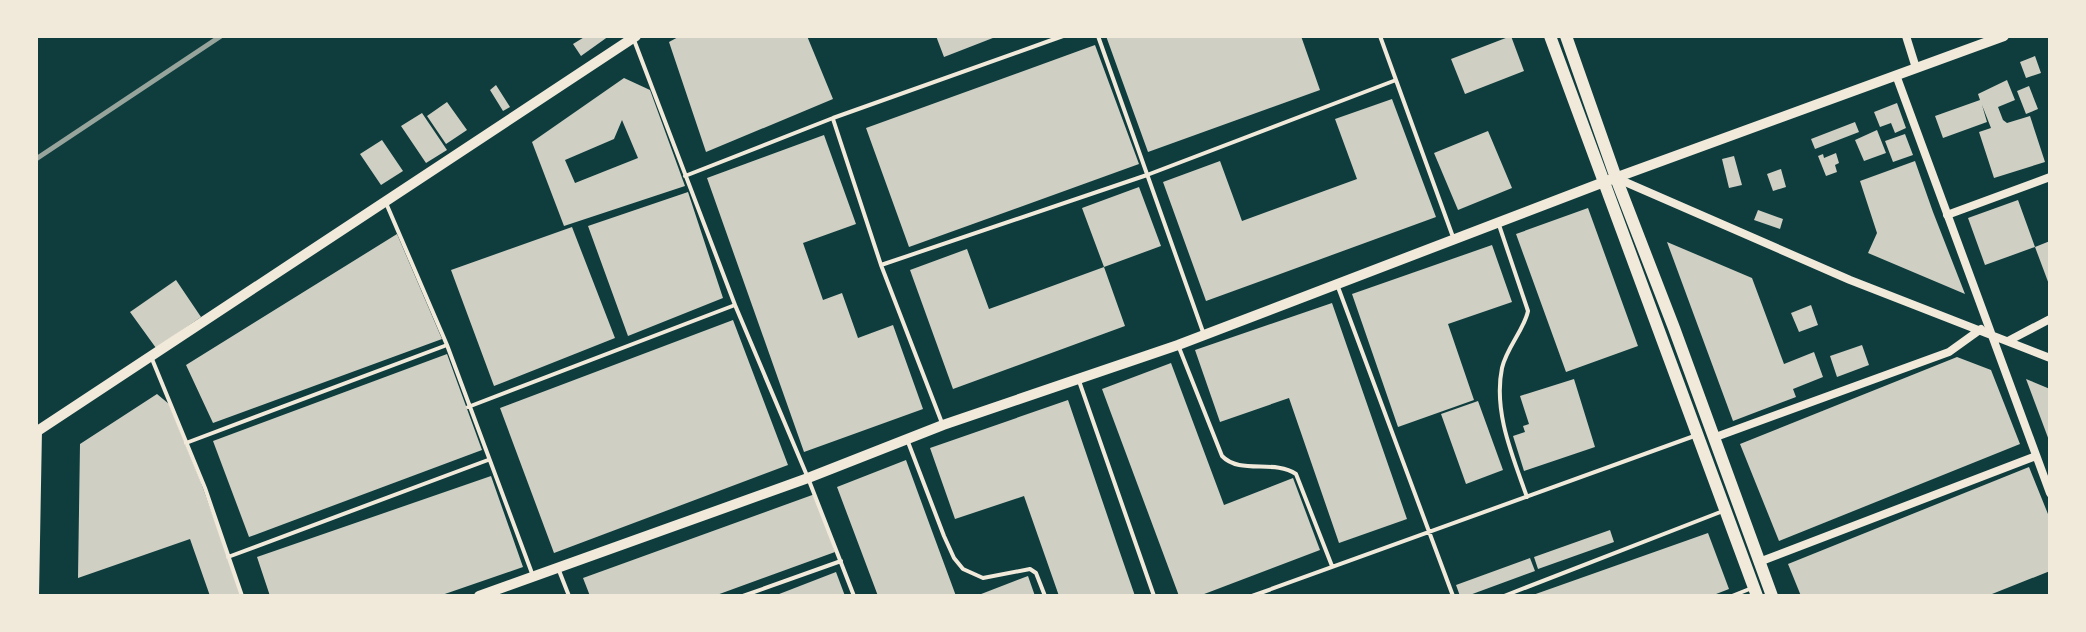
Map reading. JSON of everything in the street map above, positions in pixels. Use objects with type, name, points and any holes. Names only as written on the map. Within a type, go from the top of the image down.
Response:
[{"type":"main road","points":[[1550,36],[1674,328],[1707,435],[1725,510],[1756,592]]},
{"type":"main road","points":[[1566,36],[1610,180]]},
{"type":"main road","points":[[1707,435],[1772,596]]},
{"type":"street","points":[[1906,36],[1916,68]]},
{"type":"street","points":[[479,596],[808,478],[943,425],[1178,345],[1610,180],[2004,36]]},
{"type":"street","points":[[38,431],[634,37]]},
{"type":"street","points":[[1896,75],[2050,493]]},
{"type":"street","points":[[1947,215],[2050,177]]},
{"type":"street","points":[[1610,180],[1850,280],[2050,358]]},
{"type":"street","points":[[2008,341],[2050,319]]},
{"type":"street","points":[[1707,435],[1949,352],[1981,329]]},
{"type":"street","points":[[1759,562],[2036,456]]},
{"type":"lane","points":[[685,176],[833,118],[1063,36]]},
{"type":"lane","points":[[1098,36],[1204,335]]},
{"type":"lane","points":[[1380,36],[1454,239]]},
{"type":"lane","points":[[634,37],[735,305],[854,596]]},
{"type":"lane","points":[[881,265],[1147,175],[1396,80]]},
{"type":"lane","points":[[833,118],[881,265],[943,425]]},
{"type":"lane","points":[[386,203],[447,345],[533,576]]},
{"type":"lane","points":[[1498,222],[1528,311],[1509,349],[1501,384],[1504,434],[1527,497]]},
{"type":"lane","points":[[1337,283],[1453,596]]},
{"type":"lane","points":[[468,407],[735,305]]},
{"type":"lane","points":[[186,443],[447,345]]},
{"type":"lane","points":[[1178,345],[1222,456],[1230,464],[1281,466],[1296,474],[1332,566]]},
{"type":"lane","points":[[151,356],[242,596]]},
{"type":"lane","points":[[1078,379],[1154,596]]},
{"type":"lane","points":[[37,596],[38,431]]},
{"type":"lane","points":[[1252,596],[1707,435]]},
{"type":"lane","points":[[908,441],[944,536],[963,569],[983,578],[1014,570],[1034,570],[1045,596]]},
{"type":"lane","points":[[228,557],[489,460]]},
{"type":"lane","points":[[1504,596],[1725,510]]},
{"type":"lane","points":[[743,596],[841,561]]},
{"type":"lane","points":[[558,568],[569,596]]},
{"type":"lane","points":[[1732,596],[1756,592]]},
{"type":"building","points":[[586,36],[609,36],[581,56],[573,44]]},
{"type":"building","points":[[680,36],[807,36],[833,99],[706,152],[669,42]]},
{"type":"building","points":[[936,36],[998,36],[944,57]]},
{"type":"building","points":[[1106,36],[1301,36],[1320,90],[1148,152]]},
{"type":"building","points":[[1511,36],[1524,71],[1465,94],[1451,59]]},
{"type":"building","points":[[1095,45],[1139,164],[909,247],[866,128]]},
{"type":"building","points":[[2035,56],[2041,73],[2026,78],[2020,62]]},
{"type":"building","points":[[624,78],[650,90],[685,186],[564,226],[532,142]],"holes":[[[622,120],[638,158],[575,183],[565,160],[614,139]]]},
{"type":"building","points":[[2007,80],[2015,100],[1998,107],[2003,120],[2007,123],[2030,116],[2045,162],[1994,178],[1979,132],[1991,128],[1982,105],[1987,122],[1943,138],[1935,116],[1980,100],[1978,94]]},
{"type":"building","points":[[496,85],[510,107],[503,111],[490,90]]},
{"type":"building","points":[[2029,86],[2038,109],[2026,114],[2017,91]]},
{"type":"building","points":[[1392,99],[1436,217],[1206,301],[1163,182],[1220,161],[1242,221],[1357,179],[1335,119]]},
{"type":"building","points":[[447,102],[467,130],[446,144],[427,116]]},
{"type":"building","points":[[1897,103],[1906,128],[1895,133],[1891,123],[1880,127],[1874,112]]},
{"type":"building","points":[[422,113],[447,150],[426,163],[401,126]]},
{"type":"building","points":[[1855,122],[1859,132],[1815,149],[1811,139]]},
{"type":"building","points":[[1877,130],[1886,153],[1864,161],[1855,140]]},
{"type":"building","points":[[1488,131],[1512,188],[1458,210],[1434,153]]},
{"type":"building","points":[[1905,134],[1913,155],[1893,162],[1885,141]]},
{"type":"building","points":[[824,135],[856,224],[803,243],[823,300],[842,293],[858,338],[893,325],[923,409],[804,452],[707,178]]},
{"type":"building","points":[[382,140],[403,171],[381,185],[360,154]]},
{"type":"building","points":[[1836,153],[1839,163],[1835,165],[1837,172],[1826,176],[1818,156],[1823,154],[1824,158]]},
{"type":"building","points":[[1734,156],[1742,185],[1729,188],[1722,159]]},
{"type":"building","points":[[1915,161],[1965,294],[1868,253],[1877,233],[1860,181]]},
{"type":"building","points":[[1781,169],[1786,187],[1773,191],[1767,174]]},
{"type":"building","points":[[1139,187],[1161,246],[1104,267],[1082,208]]},
{"type":"building","points":[[688,192],[723,298],[628,336],[588,226]]},
{"type":"building","points":[[2018,200],[2035,247],[1985,265],[1968,218]]},
{"type":"building","points":[[1588,208],[1638,346],[1566,372],[1516,234]]},
{"type":"building","points":[[1758,210],[1783,219],[1780,229],[1754,220]]},
{"type":"building","points":[[572,227],[615,338],[494,386],[451,270]]},
{"type":"building","points":[[397,234],[442,339],[213,423],[186,365]]},
{"type":"building","points":[[2050,241],[2050,287],[2035,247]]},
{"type":"building","points":[[1667,242],[1752,278],[1784,364],[1814,352],[1823,377],[1793,389],[1796,397],[1733,421]]},
{"type":"building","points":[[1492,245],[1512,302],[1448,324],[1474,400],[1398,427],[1352,294]]},
{"type":"building","points":[[967,249],[989,309],[1104,267],[1125,326],[953,389],[910,270]]},
{"type":"building","points":[[176,280],[201,317],[156,348],[130,312]]},
{"type":"building","points":[[1332,303],[1407,519],[1339,543],[1289,398],[1220,422],[1195,350]]},
{"type":"building","points":[[1811,305],[1818,325],[1799,332],[1791,313]]},
{"type":"building","points":[[733,320],[788,465],[554,553],[500,408]]},
{"type":"building","points":[[1862,345],[1869,365],[1837,377],[1830,356]]},
{"type":"building","points":[[447,354],[482,450],[249,537],[213,441]]},
{"type":"building","points":[[1957,357],[1991,370],[2020,444],[1779,541],[1740,444]]},
{"type":"building","points":[[1171,363],[1224,505],[1293,478],[1320,550],[1199,596],[1179,596],[1102,389]]},
{"type":"building","points":[[1574,379],[1595,447],[1524,471],[1513,436],[1525,432],[1523,426],[1529,424],[1520,396]]},
{"type":"building","points":[[2026,379],[2050,389],[2050,443]]},
{"type":"building","points":[[157,394],[169,404],[242,596],[210,596],[190,539],[78,578],[80,444]]},
{"type":"building","points":[[1068,400],[1135,596],[1059,596],[1024,496],[955,519],[930,448]]},
{"type":"building","points":[[1478,401],[1503,470],[1466,484],[1441,414]]},
{"type":"building","points":[[906,460],[956,596],[878,596],[837,487]]},
{"type":"building","points":[[2029,467],[2050,519],[2050,571],[1987,596],[1801,596],[1788,564]]},
{"type":"building","points":[[491,476],[523,567],[439,596],[270,596],[257,557]]},
{"type":"building","points":[[815,494],[835,552],[714,596],[590,596],[583,578]]},
{"type":"building","points":[[1610,530],[1614,542],[1538,569],[1534,557]]},
{"type":"building","points":[[1708,533],[1729,589],[1711,596],[1530,596]]},
{"type":"building","points":[[1530,558],[1535,571],[1460,596],[1456,585]]},
{"type":"building","points":[[836,572],[845,596],[774,596]]},
{"type":"building","points":[[1028,576],[1035,596],[976,596]]},
{"type":"railway","points":[[36,159],[221,36]]}]
